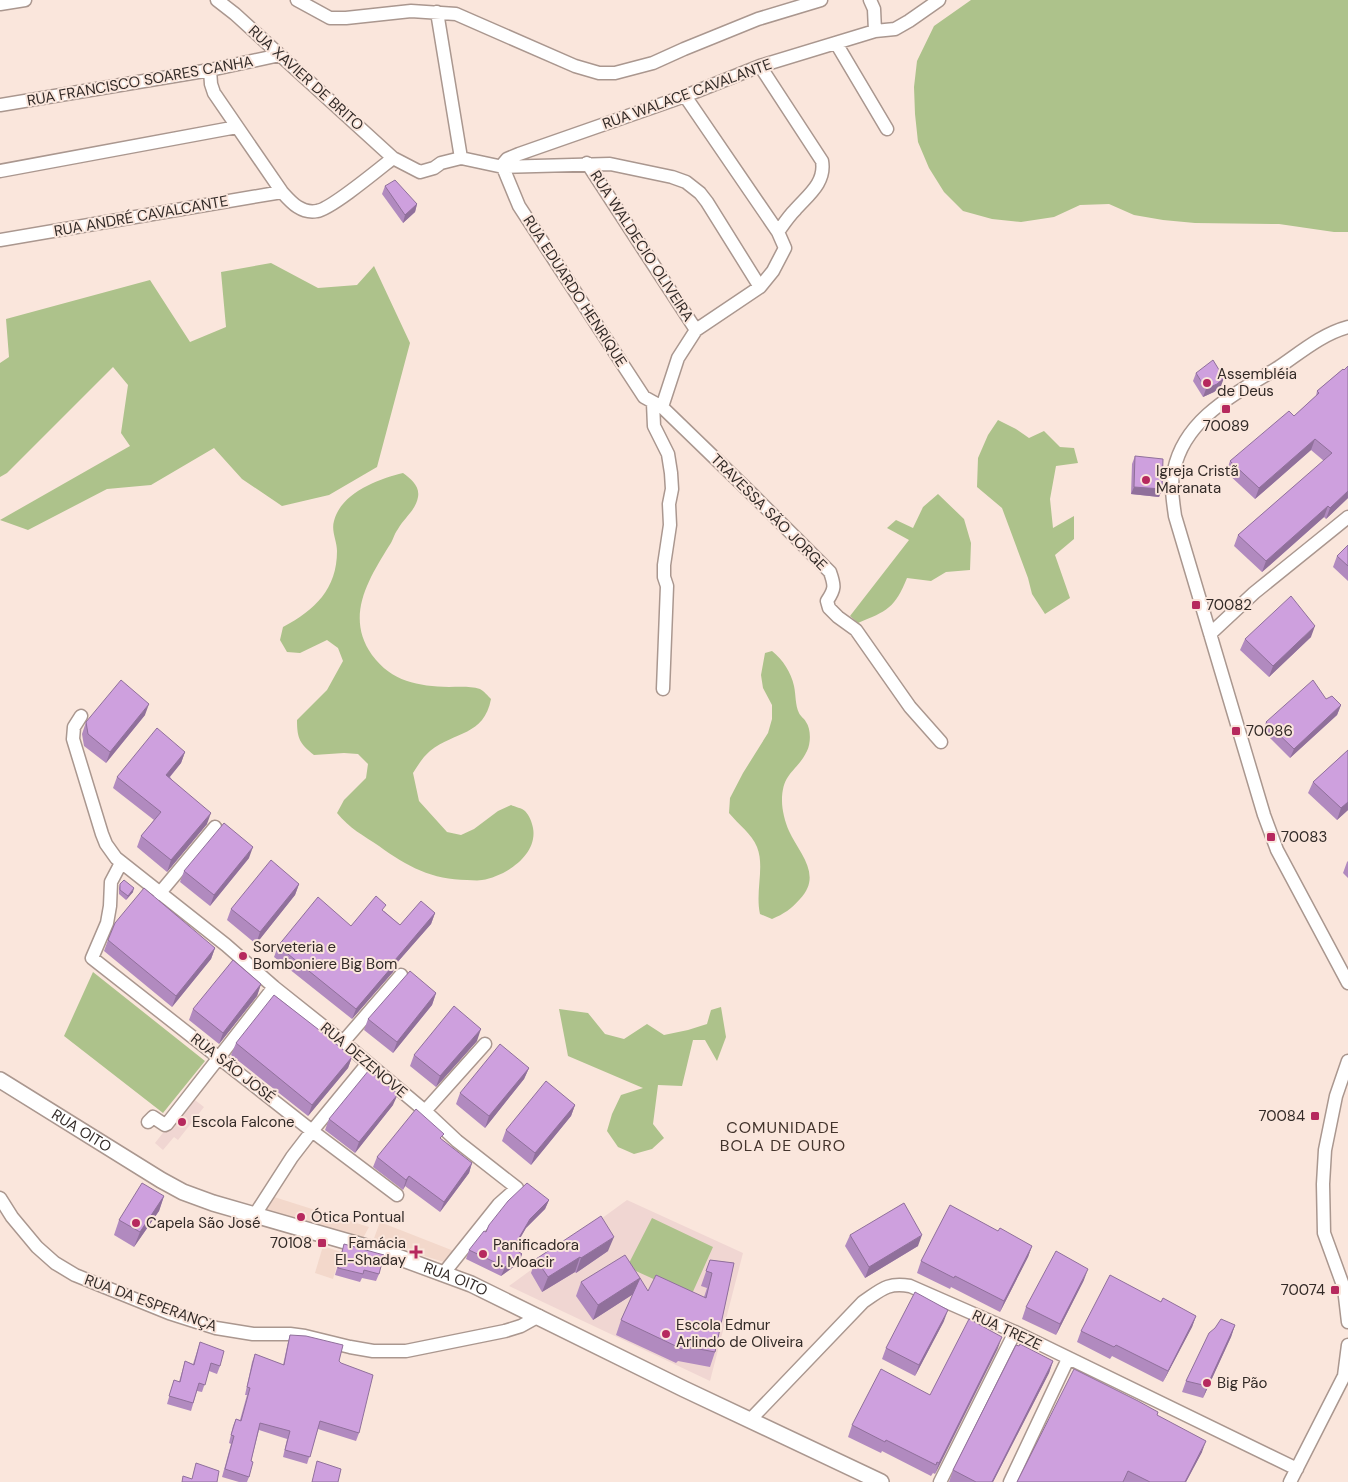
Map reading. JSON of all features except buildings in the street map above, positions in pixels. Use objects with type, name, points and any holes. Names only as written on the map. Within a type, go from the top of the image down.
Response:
[{"type":"street","points":[[0,4],[25,0]]},
{"type":"street","name":"RUA XAVIER DE BRITO","points":[[217,0],[235,14],[393,158],[420,172],[434,168],[441,163],[461,158]]},
{"type":"street","points":[[297,0],[330,18],[411,11],[456,14],[575,66],[599,73],[615,73],[653,63],[758,19],[821,0]]},
{"type":"street","points":[[870,0],[874,9],[875,31]]},
{"type":"street","name":"RUA WALACE CAVALANTE","points":[[503,166],[507,159],[519,154],[685,96],[760,66],[875,31],[895,29],[939,0]]},
{"type":"street","points":[[437,12],[461,158],[503,166],[610,164],[672,177],[686,182],[694,187],[707,202],[760,287]]},
{"type":"street","points":[[836,44],[886,129]]},
{"type":"street","name":"RUA FRANCISCO SOARES CANHA","points":[[0,106],[210,70],[280,55]]},
{"type":"street","points":[[760,66],[822,161],[824,171],[808,198],[795,210],[778,232]]},
{"type":"street","points":[[210,70],[214,93],[282,192],[294,206],[318,212],[393,158]]},
{"type":"street","points":[[663,689],[667,586],[664,577],[664,566],[670,526],[669,504],[672,489],[668,454],[654,426],[657,405],[678,358],[696,330],[760,287],[773,271],[785,248],[778,232],[685,96]]},
{"type":"street","points":[[0,171],[237,127]]},
{"type":"street","name":"RUA WALDECIO OLIVEIRA","points":[[587,163],[696,330]]},
{"type":"street","name":"RUA EDUARDO HENRIQUE","points":[[503,166],[519,206],[644,397],[657,405]]},
{"type":"street","name":"RUA ANDRÉ CAVALCANTE","points":[[0,240],[282,192]]},
{"type":"street","points":[[1348,327],[1319,339],[1208,414],[1190,432],[1180,449],[1173,471],[1172,494],[1175,516],[1264,815],[1278,850],[1348,983]]},
{"type":"street","name":"TRAVESSA SÃO JORGE","points":[[657,405],[754,496],[830,572],[835,585],[827,602],[829,608],[856,630],[910,707],[941,742]]},
{"type":"street","points":[[1210,634],[1254,593],[1348,517]]},
{"type":"street","name":"RUA DEZENOVE","points":[[81,716],[74,727],[73,739],[102,834],[110,852],[159,894],[226,946],[274,988],[343,1042],[516,1188],[499,1204],[443,1274]]},
{"type":"street","points":[[159,894],[215,827]]},
{"type":"street","name":"RUA SÃO JOSÉ","points":[[121,862],[111,882],[107,923],[92,958],[398,1195]]},
{"type":"street","points":[[343,1042],[401,975]]},
{"type":"street","points":[[148,1122],[152,1117],[165,1125],[167,1124],[274,988]]},
{"type":"street","points":[[425,1111],[485,1044]]},
{"type":"street","points":[[1348,1061],[1336,1096],[1325,1150],[1323,1184],[1324,1234],[1344,1288],[1348,1322]]},
{"type":"street","points":[[254,1216],[312,1130],[368,1063]]},
{"type":"street","name":"RUA OITO","points":[[0,1080],[183,1192],[254,1216],[387,1253],[484,1290],[684,1389],[881,1482]]},
{"type":"street","name":"RUA DA ESPERANÇA","points":[[0,1198],[12,1217],[37,1247],[55,1263],[75,1275],[169,1313],[216,1328],[254,1334],[305,1336],[373,1351],[406,1351],[499,1332],[521,1326],[539,1316]]},
{"type":"street","name":"RUA TREZE","points":[[750,1420],[850,1314],[883,1289],[896,1284],[910,1286],[1015,1332],[1297,1469]]},
{"type":"street","points":[[940,1482],[1015,1332]]},
{"type":"street","points":[[1290,1482],[1344,1376],[1348,1346]]},
{"type":"street","points":[[1010,1482],[1068,1359]]},
{"type":"shaded area","name":"Escola Falcone","points":[[191,1097],[204,1107],[178,1140],[174,1137],[163,1150],[155,1143]]},
{"type":"shaded area","points":[[271,1196],[369,1227],[363,1238],[262,1209]]},
{"type":"shaded area","name":"Escola Edmur Arlindo de Oliveira","points":[[627,1200],[743,1253],[710,1381],[509,1286]]},
{"type":"shaded area","points":[[380,1222],[459,1253],[451,1264],[373,1241]]},
{"type":"shaded area","points":[[323,1246],[341,1252],[333,1279],[315,1273]]},
{"type":"green space","points":[[971,0],[1348,0],[1348,232],[1334,232],[1279,224],[1195,223],[1163,220],[1134,215],[1109,204],[1080,205],[1054,217],[1021,222],[992,219],[963,211],[944,192],[929,168],[918,142],[914,87],[917,61],[934,26]]},
{"type":"green space","points":[[271,263],[318,288],[357,285],[374,266],[410,343],[377,467],[329,495],[282,506],[242,479],[214,448],[151,485],[107,489],[28,530],[0,520],[130,446],[121,433],[128,385],[113,367],[7,473],[0,477],[0,363],[9,357],[6,319],[150,280],[190,342],[226,327],[221,272]]},
{"type":"green space","points":[[998,420],[1029,438],[1044,431],[1060,447],[1074,448],[1078,463],[1056,466],[1050,499],[1053,528],[1074,516],[1074,539],[1055,555],[1070,598],[1045,614],[1032,594],[1002,508],[977,487],[978,458],[988,435]]},
{"type":"green space","points":[[403,473],[412,480],[418,489],[417,502],[400,525],[367,585],[362,599],[360,627],[364,641],[372,655],[397,677],[416,684],[476,688],[491,699],[482,720],[467,731],[430,751],[413,773],[419,801],[447,832],[461,835],[474,829],[498,811],[511,805],[524,810],[528,814],[533,826],[531,847],[518,863],[510,869],[482,880],[443,878],[410,866],[362,835],[337,813],[344,800],[366,778],[368,764],[358,754],[314,755],[300,741],[297,720],[327,690],[343,661],[338,648],[327,640],[300,653],[287,652],[280,640],[283,627],[314,606],[322,597],[333,577],[337,547],[333,525],[338,511],[352,495],[372,483]]},
{"type":"green space","points":[[938,494],[964,519],[971,543],[970,570],[946,572],[931,581],[907,578],[903,588],[889,607],[858,623],[850,616],[909,540],[887,528],[896,520],[913,528],[923,507]]},
{"type":"green space","points":[[772,651],[780,658],[789,671],[798,710],[808,725],[810,736],[807,751],[784,784],[782,801],[786,824],[807,864],[809,881],[807,890],[797,903],[772,919],[760,914],[760,863],[755,842],[729,813],[730,798],[768,733],[772,719],[772,705],[763,688],[761,675],[765,653]]},
{"type":"green space","points":[[93,972],[205,1061],[163,1113],[64,1036]]},
{"type":"green space","points":[[721,1007],[726,1037],[717,1061],[705,1040],[693,1040],[682,1086],[658,1085],[653,1124],[664,1138],[652,1149],[634,1154],[618,1147],[607,1131],[612,1114],[621,1095],[643,1088],[568,1056],[559,1009],[588,1013],[605,1034],[624,1039],[647,1024],[664,1035],[707,1024],[711,1010]]},
{"type":"green space","points":[[652,1218],[713,1247],[691,1296],[627,1267]]},
{"type":"place","name":"Assembléia de Deus","points":[[1207,383]]},
{"type":"place","name":"70089","points":[[1226,409]]},
{"type":"place","name":"Igreja Cristã Maranata","points":[[1146,480]]},
{"type":"place","name":"70082","points":[[1196,605]]},
{"type":"place","name":"70086","points":[[1236,731]]},
{"type":"place","name":"70083","points":[[1271,837]]},
{"type":"place","name":"Sorveteria e Bomboniere Big Bom","points":[[243,956]]},
{"type":"place","name":"70084","points":[[1315,1116]]},
{"type":"place","name":"Escola Falcone","points":[[182,1122]]},
{"type":"place","name":"Ótica Pontual","points":[[301,1217]]},
{"type":"place","name":"Capela São José","points":[[136,1223]]},
{"type":"place","name":"70108","points":[[322,1243]]},
{"type":"place","name":"Famácia El-Shaday","points":[[416,1252]]},
{"type":"place","name":"Panificadora J. Moacir","points":[[483,1254]]},
{"type":"place","name":"70074","points":[[1335,1290]]},
{"type":"place","name":"Escola Edmur Arlindo de Oliveira","points":[[666,1334]]},
{"type":"place","name":"Big Pão","points":[[1207,1383]]},
{"type":"district","name":"COMUNIDADE BOLA DE OURO","points":[[783,1136]]}]
